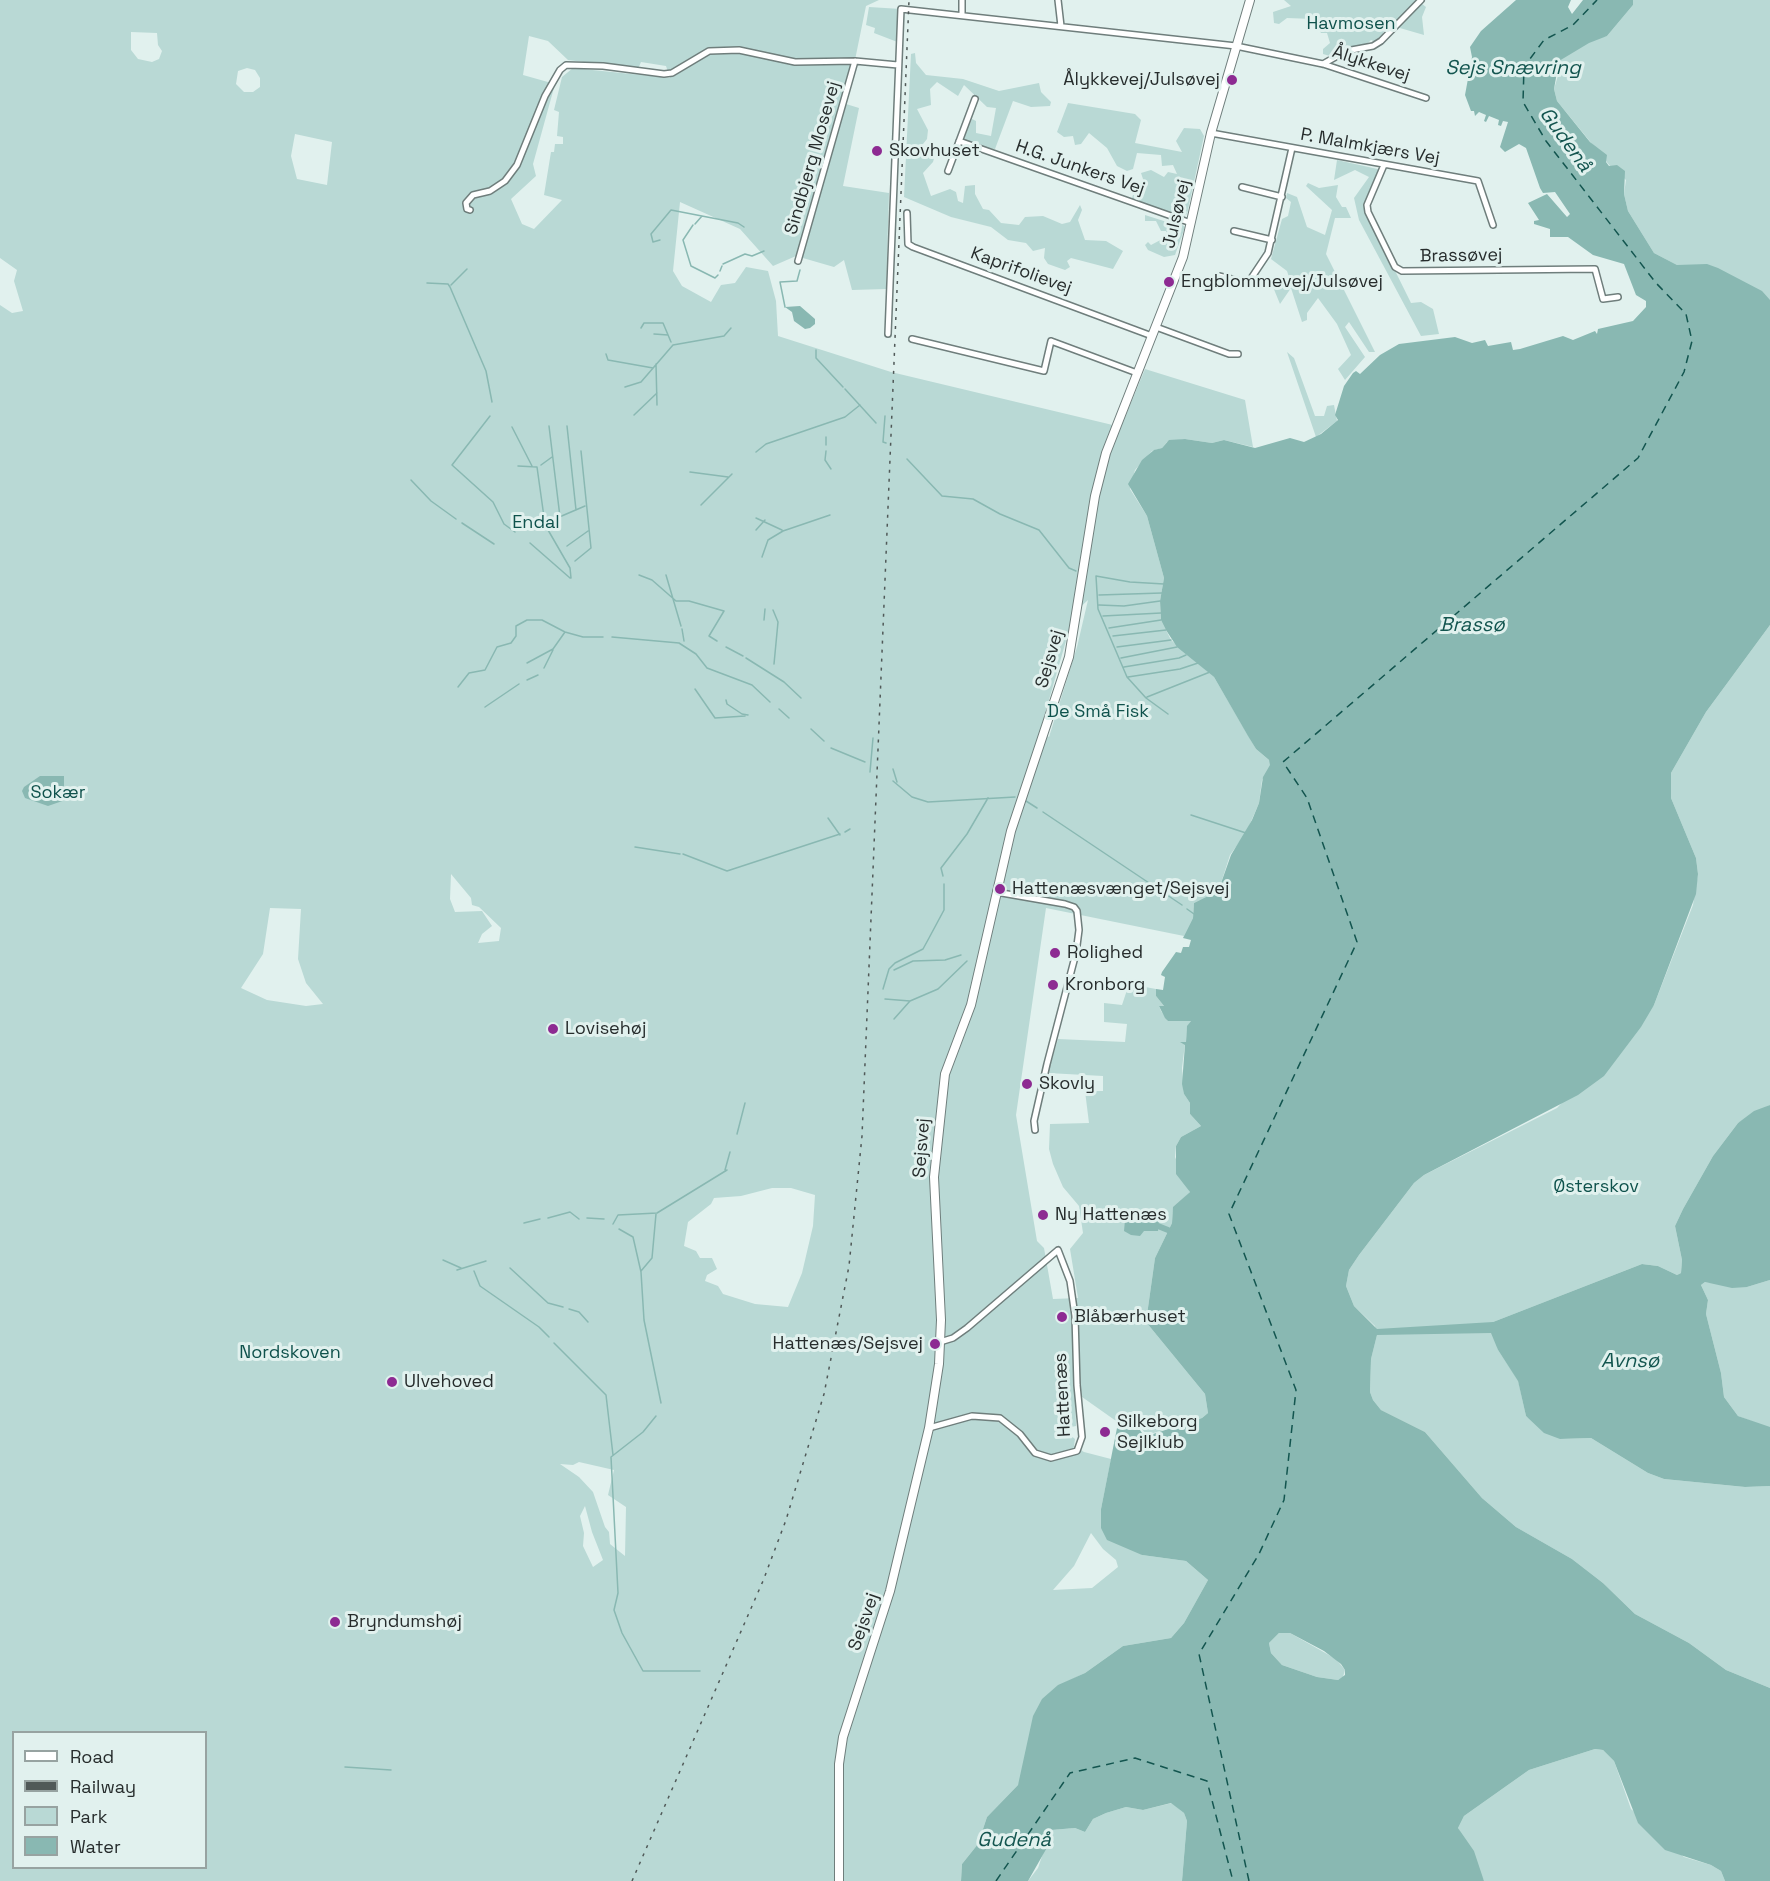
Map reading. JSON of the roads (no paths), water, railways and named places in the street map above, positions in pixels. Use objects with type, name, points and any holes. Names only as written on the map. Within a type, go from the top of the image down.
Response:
[{"type":"street","points":[[962,0],[962,15]]},
{"type":"street","points":[[1058,0],[1061,26]]},
{"type":"street","name":"Julsøvej","points":[[1115,428],[1183,257],[1211,132],[1250,0]]},
{"type":"street","points":[[1323,64],[1346,51],[1373,46],[1381,41],[1421,0]]},
{"type":"street","name":"Ålykkevej","points":[[898,65],[902,9],[1236,46],[1323,64],[1426,98]]},
{"type":"street","name":"Sindbjerg Mosevej","points":[[470,210],[467,209],[466,203],[473,195],[490,191],[498,186],[517,165],[545,96],[560,70],[566,65],[603,66],[664,74],[672,73],[709,51],[739,50],[795,62],[855,61],[898,65]]},
{"type":"street","name":"Sindbjerg Mosevej","points":[[798,261],[855,61]]},
{"type":"street","points":[[888,334],[898,65]]},
{"type":"street","points":[[948,171],[975,99]]},
{"type":"street","name":"P. Malmkjærs Vej","points":[[1211,132],[1478,181],[1493,225]]},
{"type":"street","name":"H.G. Junkers Vej","points":[[959,141],[1191,224]]},
{"type":"street","points":[[1219,276],[1248,283],[1269,253],[1292,148]]},
{"type":"street","name":"Brassøvej","points":[[1384,165],[1367,205],[1368,212],[1395,267],[1402,271],[1594,269],[1603,298],[1618,297]]},
{"type":"street","points":[[1242,187],[1281,197]]},
{"type":"street","name":"Kaprifolievej","points":[[907,213],[908,244],[1152,336]]},
{"type":"street","points":[[1234,231],[1272,240]]},
{"type":"street","points":[[1156,327],[1229,354],[1238,354]]},
{"type":"street","points":[[912,339],[1044,371],[1051,341],[1137,373]]},
{"type":"street","name":"Sejsvej","points":[[839,1881],[839,1764],[843,1737],[890,1591],[929,1428],[940,1342],[934,1177],[938,1120],[947,1063],[971,1005],[1011,831],[1069,657],[1095,496],[1115,428]]},
{"type":"street","points":[[996,892],[1065,904],[1077,911],[1079,930],[1076,953],[1047,1064],[1034,1121],[1035,1130]]},
{"type":"street","name":"Hattenæs","points":[[929,1428],[972,1416],[1000,1418],[1020,1434],[1035,1453],[1051,1458],[1077,1451],[1082,1437],[1077,1385],[1076,1316],[1070,1281],[1058,1250],[967,1328],[953,1338],[940,1342]]},
{"type":"water","name":"Brassø","points":[[1516,0],[1571,0],[1568,7],[1572,14],[1583,0],[1633,0],[1633,5],[1607,36],[1589,43],[1559,61],[1554,89],[1557,101],[1590,142],[1607,155],[1606,162],[1609,166],[1617,165],[1625,171],[1624,194],[1628,211],[1654,253],[1677,265],[1707,264],[1718,268],[1762,291],[1770,300],[1770,625],[1706,712],[1671,773],[1671,798],[1696,858],[1698,874],[1696,894],[1654,1005],[1641,1027],[1604,1076],[1578,1095],[1424,1175],[1414,1183],[1349,1270],[1346,1286],[1354,1306],[1377,1329],[1493,1322],[1642,1264],[1658,1266],[1677,1275],[1681,1273],[1682,1260],[1675,1226],[1683,1209],[1713,1156],[1738,1123],[1754,1111],[1770,1105],[1770,1280],[1747,1287],[1732,1288],[1705,1282],[1701,1285],[1708,1300],[1706,1314],[1721,1373],[1724,1397],[1738,1416],[1770,1427],[1770,1486],[1745,1487],[1664,1479],[1648,1473],[1591,1438],[1560,1439],[1544,1433],[1526,1416],[1518,1381],[1498,1350],[1491,1333],[1377,1335],[1371,1359],[1370,1392],[1381,1410],[1425,1432],[1482,1498],[1516,1527],[1572,1559],[1603,1583],[1635,1614],[1689,1643],[1726,1670],[1770,1688],[1770,1881],[1725,1881],[1721,1871],[1711,1865],[1665,1850],[1638,1823],[1614,1761],[1603,1750],[1595,1749],[1529,1770],[1464,1816],[1458,1828],[1474,1851],[1484,1881],[1182,1881],[1187,1821],[1184,1813],[1171,1803],[1143,1810],[1126,1807],[1106,1813],[1093,1819],[1085,1832],[1075,1828],[1051,1830],[1053,1837],[1028,1881],[961,1881],[962,1864],[978,1844],[987,1817],[1018,1785],[1033,1716],[1042,1699],[1058,1685],[1085,1673],[1123,1646],[1171,1638],[1184,1623],[1208,1580],[1186,1561],[1142,1555],[1107,1540],[1101,1528],[1101,1509],[1117,1428],[1120,1425],[1126,1428],[1136,1424],[1142,1433],[1150,1435],[1202,1418],[1208,1413],[1205,1394],[1146,1322],[1155,1258],[1172,1223],[1173,1207],[1190,1192],[1176,1174],[1176,1146],[1181,1137],[1201,1126],[1190,1114],[1190,1103],[1184,1094],[1182,1084],[1185,1045],[1180,1042],[1186,1042],[1187,1026],[1191,1021],[1168,1021],[1159,1006],[1164,1006],[1156,996],[1156,989],[1163,990],[1165,977],[1161,975],[1162,972],[1176,952],[1181,953],[1183,947],[1189,947],[1191,940],[1183,938],[1193,918],[1194,903],[1214,893],[1220,886],[1231,855],[1252,820],[1259,803],[1263,777],[1270,765],[1269,760],[1256,749],[1214,677],[1177,647],[1166,630],[1161,620],[1160,601],[1164,578],[1147,516],[1128,484],[1142,460],[1154,450],[1162,448],[1169,440],[1185,439],[1212,443],[1224,440],[1255,448],[1290,438],[1304,442],[1321,434],[1338,420],[1335,415],[1344,386],[1353,373],[1356,371],[1360,374],[1380,355],[1399,344],[1455,337],[1472,343],[1485,340],[1488,346],[1511,342],[1513,350],[1520,349],[1563,336],[1573,340],[1595,331],[1597,334],[1598,329],[1633,321],[1646,307],[1646,301],[1636,295],[1624,264],[1593,255],[1568,237],[1550,237],[1550,229],[1534,224],[1534,221],[1539,220],[1528,203],[1547,194],[1567,217],[1570,214],[1555,192],[1543,193],[1526,148],[1519,144],[1505,152],[1500,147],[1508,122],[1503,121],[1501,126],[1498,125],[1499,120],[1489,116],[1486,122],[1484,121],[1486,115],[1479,112],[1475,116],[1474,111],[1471,111],[1465,95],[1472,57],[1470,47],[1481,31]],"holes":[[[1279,1633],[1290,1633],[1324,1651],[1341,1664],[1345,1675],[1338,1680],[1317,1677],[1282,1665],[1271,1653],[1269,1643]]]},
{"type":"water","points":[[800,306],[815,319],[815,324],[810,328],[805,329],[794,321],[792,312],[785,307]]},
{"type":"water","name":"Sokær","points":[[40,776],[64,776],[64,793],[71,798],[48,806],[25,798],[22,791],[24,787]]},
{"type":"water","points":[[1159,1219],[1158,1231],[1144,1231],[1140,1236],[1124,1231],[1125,1220]]},
{"type":"waterway","points":[[660,240],[653,242],[651,234],[671,210],[738,223],[744,227]]},
{"type":"waterway","points":[[695,224],[702,216]]},
{"type":"waterway","points":[[693,225],[683,240],[691,266],[715,278],[718,275]]},
{"type":"waterway","points":[[723,264],[745,254],[752,256],[764,251]]},
{"type":"waterway","points":[[720,271],[722,266]]},
{"type":"waterway","points":[[451,285],[467,269]]},
{"type":"waterway","points":[[785,307],[780,282],[797,281],[800,270]]},
{"type":"waterway","points":[[427,283],[448,284],[450,287],[486,371],[492,402]]},
{"type":"waterway","points":[[641,328],[644,323],[663,323],[671,342]]},
{"type":"waterway","points":[[625,387],[641,382],[673,345],[724,336],[731,328]]},
{"type":"waterway","points":[[654,334],[668,335]]},
{"type":"waterway","points":[[816,350],[816,358],[843,387]]},
{"type":"waterway","points":[[606,354],[608,360],[653,368]]},
{"type":"waterway","points":[[656,364],[657,405]]},
{"type":"waterway","points":[[845,389],[876,423]]},
{"type":"waterway","points":[[634,415],[657,393]]},
{"type":"waterway","points":[[756,452],[766,444],[845,417],[860,405]]},
{"type":"waterway","points":[[490,416],[452,465],[493,502],[504,524],[515,532]]},
{"type":"waterway","points":[[885,416],[883,442],[886,443]]},
{"type":"waterway","points":[[549,426],[560,517]]},
{"type":"waterway","points":[[567,426],[576,510]]},
{"type":"waterway","points":[[512,427],[532,466]]},
{"type":"waterway","points":[[826,437],[826,445]]},
{"type":"waterway","points":[[575,561],[591,548],[581,451]]},
{"type":"waterway","points":[[826,451],[825,460],[831,469]]},
{"type":"waterway","points":[[541,465],[552,457]]},
{"type":"waterway","points":[[907,459],[942,496],[973,499],[1000,514],[1039,530],[1069,568],[1076,571]]},
{"type":"waterway","points":[[518,466],[537,467],[544,517]]},
{"type":"waterway","points":[[690,472],[728,477]]},
{"type":"waterway","points":[[701,505],[732,474]]},
{"type":"waterway","points":[[411,480],[431,501],[456,519]]},
{"type":"waterway","points":[[550,521],[585,506]]},
{"type":"waterway","points":[[762,557],[768,540],[783,531],[830,515]]},
{"type":"waterway","points":[[756,518],[782,530]]},
{"type":"waterway","points":[[756,530],[765,520]]},
{"type":"waterway","points":[[462,523],[494,544]]},
{"type":"waterway","points":[[544,523],[570,568],[571,578]]},
{"type":"waterway","points":[[567,546],[588,531]]},
{"type":"waterway","points":[[530,543],[570,578]]},
{"type":"waterway","points":[[639,575],[652,580],[676,601],[689,601],[724,611],[709,636],[717,641]]},
{"type":"waterway","points":[[666,575],[681,626]]},
{"type":"waterway","points":[[1164,584],[1130,582],[1096,576],[1098,609],[1127,677],[1146,698],[1168,714]]},
{"type":"waterway","points":[[1099,595],[1162,593]]},
{"type":"waterway","points":[[1099,605],[1124,606],[1160,601]]},
{"type":"waterway","points":[[764,620],[765,609]]},
{"type":"waterway","points":[[773,610],[778,622],[774,664]]},
{"type":"waterway","points":[[1103,616],[1161,613]]},
{"type":"waterway","points":[[458,687],[469,673],[485,670],[497,647],[511,643],[516,636],[516,626],[527,620],[542,620],[565,632],[583,637],[603,637]]},
{"type":"waterway","points":[[1109,628],[1161,620]]},
{"type":"waterway","points":[[682,629],[684,641]]},
{"type":"waterway","points":[[1113,636],[1166,630]]},
{"type":"waterway","points":[[527,663],[553,649],[565,632]]},
{"type":"waterway","points":[[612,637],[679,643],[696,654],[707,668],[752,685],[770,702]]},
{"type":"waterway","points":[[1117,647],[1171,640]]},
{"type":"waterway","points":[[726,647],[743,656]]},
{"type":"waterway","points":[[1121,658],[1177,647]]},
{"type":"waterway","points":[[544,668],[553,650]]},
{"type":"waterway","points":[[1124,667],[1186,655]]},
{"type":"waterway","points":[[746,658],[784,682],[801,698]]},
{"type":"waterway","points":[[1128,677],[1180,669],[1198,663]]},
{"type":"waterway","points":[[1147,697],[1210,672]]},
{"type":"waterway","points":[[527,680],[538,675]]},
{"type":"waterway","points":[[485,707],[519,684]]},
{"type":"waterway","points":[[695,689],[715,718],[745,716]]},
{"type":"waterway","points":[[726,700],[727,704],[742,714],[748,715]]},
{"type":"waterway","points":[[779,709],[789,718]]},
{"type":"waterway","points":[[811,729],[824,741]]},
{"type":"waterway","points":[[870,772],[873,738]]},
{"type":"waterway","points":[[831,748],[865,762]]},
{"type":"waterway","points":[[893,769],[897,782]]},
{"type":"waterway","points":[[893,781],[912,797],[928,802],[1015,797]]},
{"type":"waterway","points":[[943,876],[941,868],[967,834],[988,798]]},
{"type":"waterway","points":[[1026,801],[1037,808]]},
{"type":"waterway","points":[[1043,812],[1182,905]]},
{"type":"waterway","points":[[1191,815],[1246,833]]},
{"type":"waterway","points":[[828,818],[840,835]]},
{"type":"waterway","points":[[845,832],[850,829]]},
{"type":"waterway","points":[[683,854],[727,871],[840,834]]},
{"type":"waterway","points":[[635,847],[680,854]]},
{"type":"waterway","points":[[883,989],[889,969],[895,963],[923,949],[944,910],[944,884]]},
{"type":"waterway","points":[[1187,909],[1194,914]]},
{"type":"waterway","points":[[894,970],[913,961],[945,960],[961,955]]},
{"type":"waterway","points":[[894,1019],[910,1001],[938,989],[967,961]]},
{"type":"waterway","points":[[885,999],[910,1001]]},
{"type":"waterway","points":[[737,1134],[745,1103]]},
{"type":"waterway","points":[[725,1170],[730,1152]]},
{"type":"waterway","points":[[613,1224],[618,1215],[657,1213],[727,1170]]},
{"type":"waterway","points":[[548,1218],[570,1212],[579,1219]]},
{"type":"waterway","points":[[641,1271],[652,1258],[656,1214]]},
{"type":"waterway","points":[[587,1218],[604,1219]]},
{"type":"waterway","points":[[524,1223],[540,1219]]},
{"type":"waterway","points":[[1158,1226],[1168,1230]]},
{"type":"waterway","points":[[619,1229],[633,1237],[641,1272],[644,1320],[661,1403]]},
{"type":"waterway","points":[[443,1260],[461,1268]]},
{"type":"waterway","points":[[457,1270],[486,1261]]},
{"type":"waterway","points":[[510,1268],[548,1303],[563,1307]]},
{"type":"waterway","points":[[474,1271],[480,1286],[539,1327],[549,1337]]},
{"type":"waterway","points":[[569,1309],[579,1312],[588,1322]]},
{"type":"waterway","points":[[554,1343],[606,1395],[613,1455]]},
{"type":"waterway","points":[[656,1416],[643,1432],[611,1457],[618,1593],[614,1610],[622,1633],[643,1671],[700,1671]]},
{"type":"waterway","points":[[345,1767],[391,1770]]},
{"type":"railway","points":[[632,1881],[763,1581],[786,1520],[824,1394],[849,1266],[862,1136],[909,0]]},
{"type":"place","name":"Ålykkevej/Julsøvej","points":[[1232,80]]},
{"type":"place","name":"Skovhuset","points":[[877,151]]},
{"type":"place","name":"Engblommevej/Julsøvej","points":[[1169,282]]},
{"type":"place","name":"Hattenæsvænget/Sejsvej","points":[[1000,889]]},
{"type":"place","name":"Rolighed","points":[[1055,953]]},
{"type":"place","name":"Kronborg","points":[[1053,985]]},
{"type":"place","name":"Lovisehøj","points":[[553,1029]]},
{"type":"place","name":"Skovly","points":[[1027,1084]]},
{"type":"place","name":"Ny Hattenæs","points":[[1043,1215]]},
{"type":"place","name":"Blåbærhuset","points":[[1062,1317]]},
{"type":"place","name":"Hattenæs/Sejsvej","points":[[935,1344]]},
{"type":"place","name":"Ulvehoved","points":[[392,1382]]},
{"type":"place","name":"Silkeborg Sejlklub","points":[[1105,1432]]},
{"type":"place","name":"Bryndumshøj","points":[[335,1622]]},
{"type":"park label","name":"Havmosen","points":[[1351,24]]},
{"type":"park label","name":"Endal","points":[[536,523]]},
{"type":"park label","name":"De Små Fisk","points":[[1098,712]]},
{"type":"park label","name":"Østerskov","points":[[1596,1187]]},
{"type":"park label","name":"Nordskoven","points":[[290,1353]]},
{"type":"water label","name":"Sejs Snævring","points":[[1513,69]]},
{"type":"water label","name":"Gudenå","points":[[1565,140]]},
{"type":"water label","name":"Avnsø","points":[[1630,1362]]},
{"type":"water label","name":"Gudenå","points":[[1014,1841]]}]
